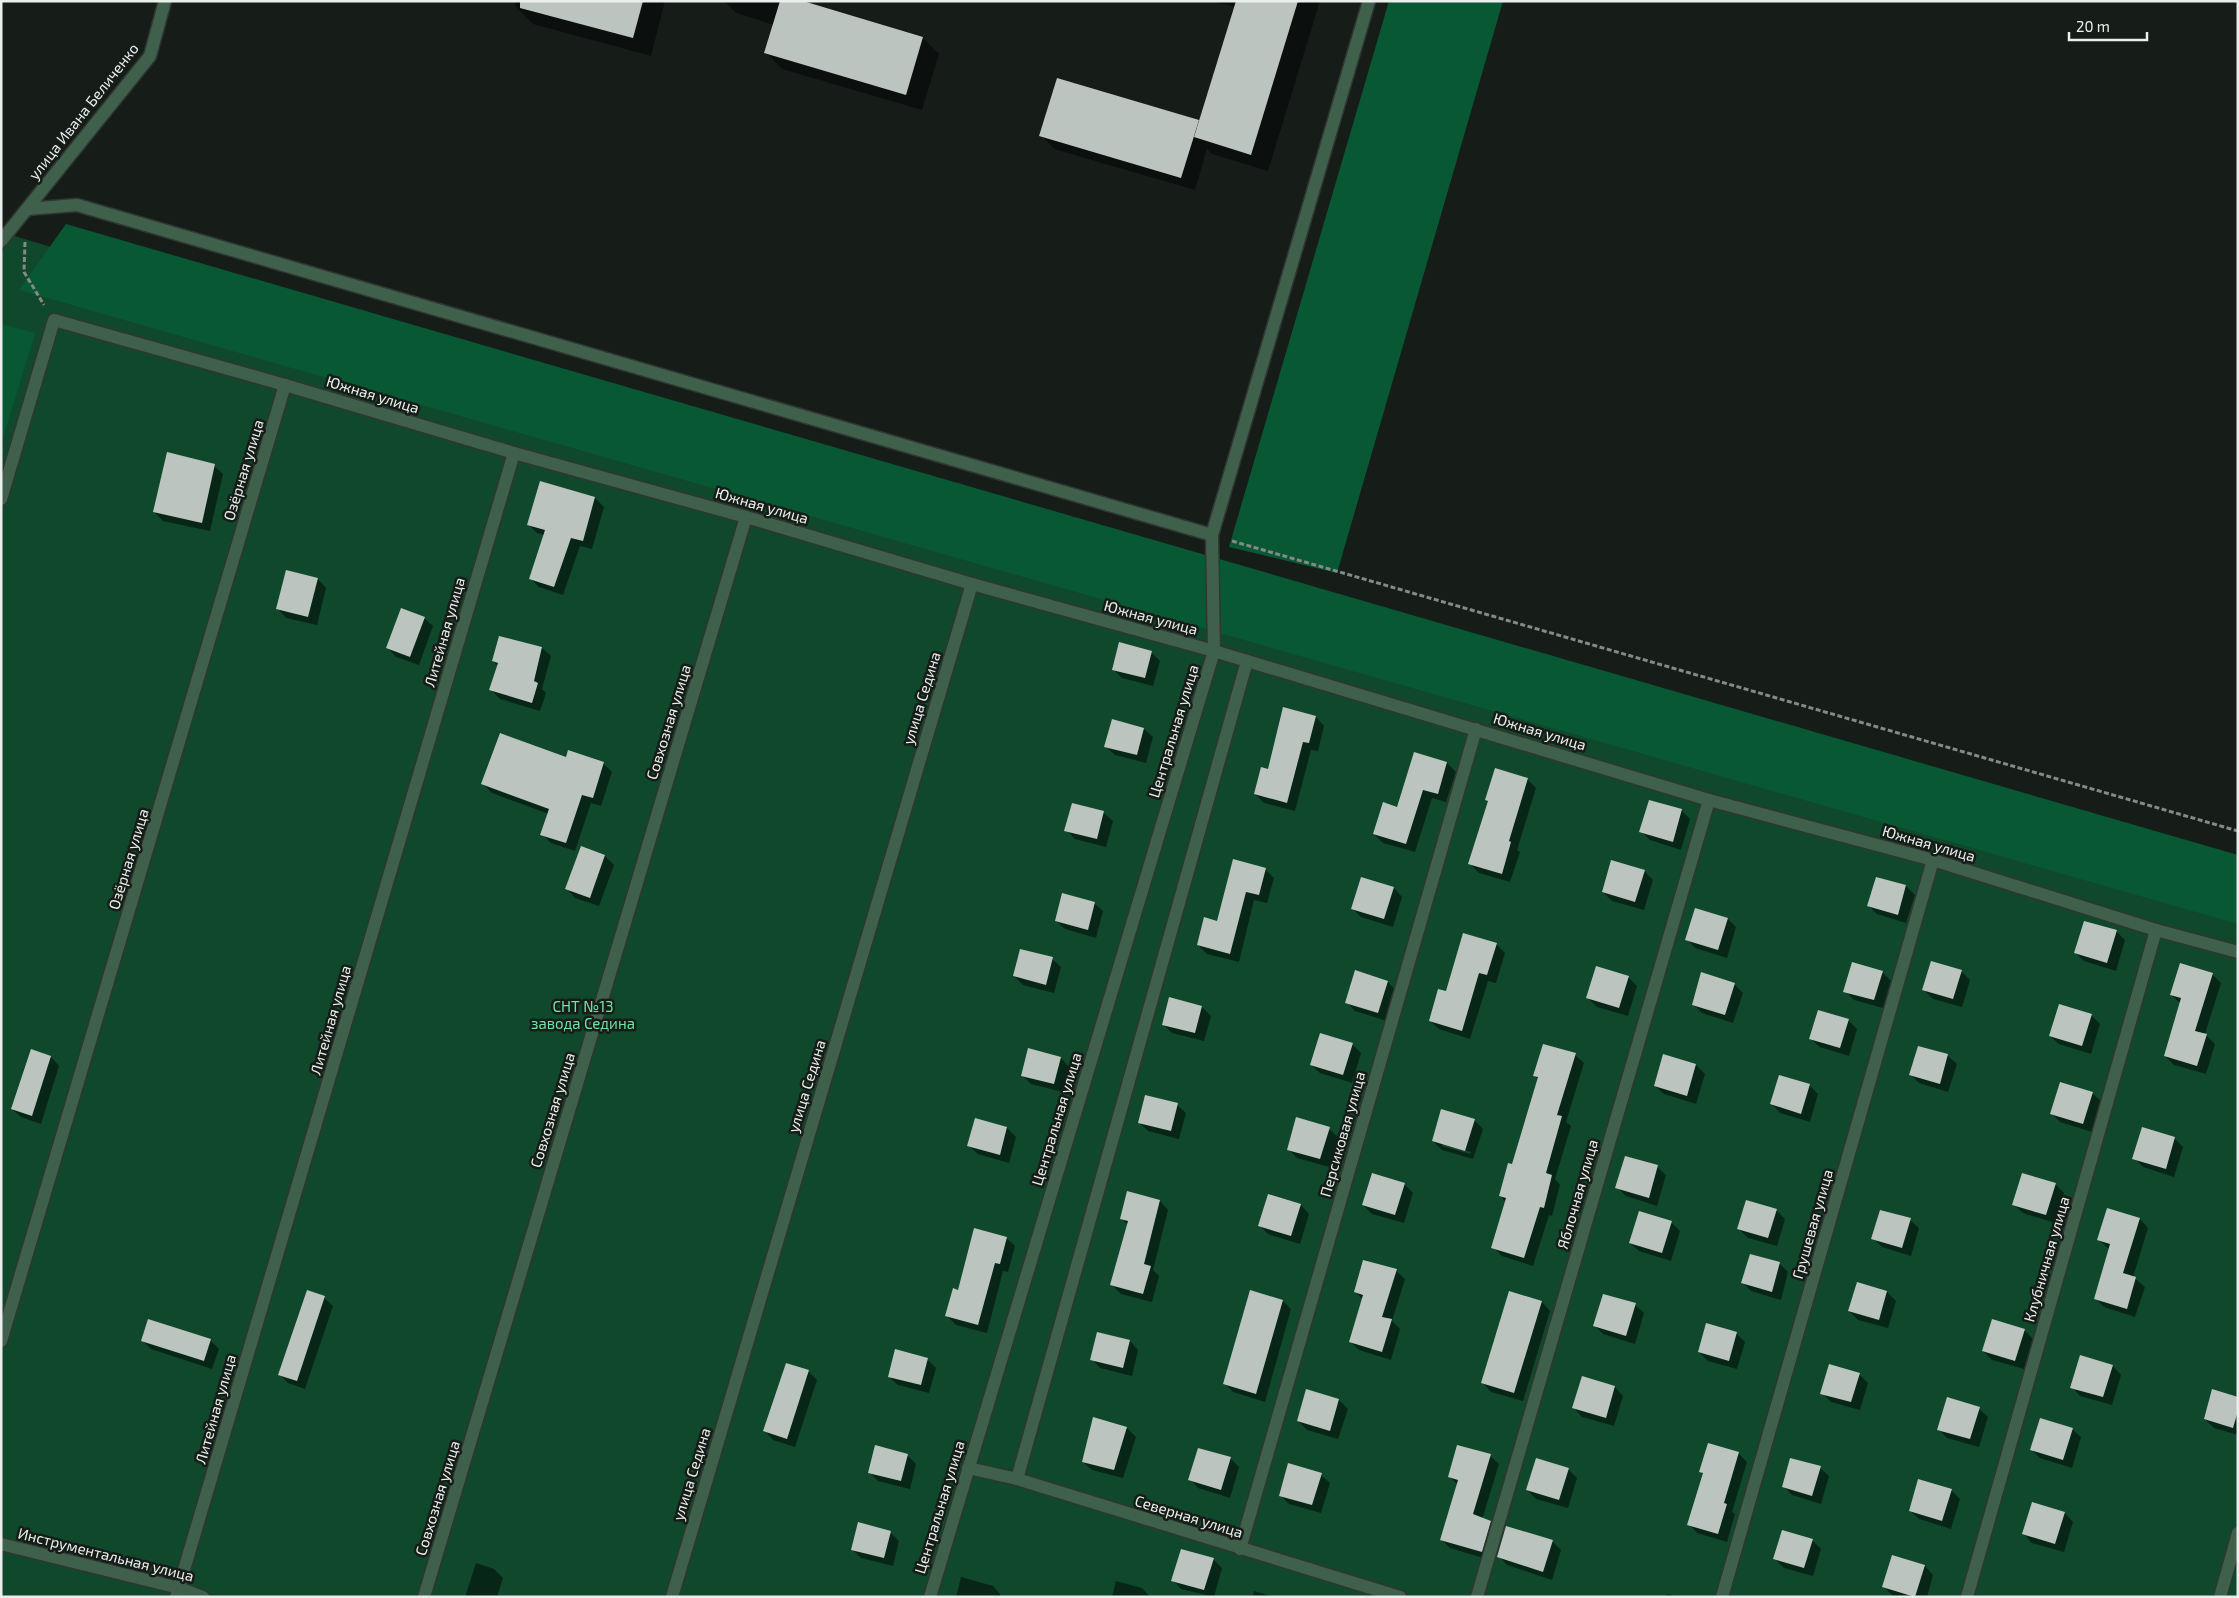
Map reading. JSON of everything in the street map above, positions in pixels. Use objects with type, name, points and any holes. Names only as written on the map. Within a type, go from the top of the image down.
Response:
[{"type":"street","name":"улица Ивана Беличенко","points":[[1,241],[150,56],[166,1]]},
{"type":"street","name":"Центральная улица","points":[[930,1597],[1214,651],[1212,535],[1369,1]]},
{"type":"street","points":[[27,209],[77,205],[1212,535]]},
{"type":"street","points":[[1,500],[54,320]]},
{"type":"street","name":"Южная улица","points":[[54,320],[285,385],[514,453],[746,517],[972,584],[1214,651],[1709,800],[1933,860],[2156,930],[2238,952]]},
{"type":"street","name":"Озёрная улица","points":[[1,1342],[285,385]]},
{"type":"street","name":"Литейная улица","points":[[177,1592],[514,453]]},
{"type":"street","name":"Совхозная улица","points":[[424,1597],[746,517]]},
{"type":"street","name":"улица Седина","points":[[672,1597],[972,584]]},
{"type":"street","points":[[1017,1479],[1248,661]]},
{"type":"street","name":"Персиковая улица","points":[[1240,1549],[1476,729]]},
{"type":"street","name":"Яблочная улица","points":[[1477,1597],[1709,800]]},
{"type":"street","name":"Грушевая улица","points":[[1722,1597],[1933,860]]},
{"type":"street","name":"Клубничная улица","points":[[1968,1597],[2156,930]]},
{"type":"street","name":"Северная улица","points":[[968,1468],[1017,1479],[1400,1597]]},
{"type":"street","points":[[2220,1597],[2238,1533]]},
{"type":"street","name":"Инструментальная улица","points":[[1,1544],[177,1592],[203,1597]]},
{"type":"path","points":[[27,209],[24,272],[54,320]]},
{"type":"path","points":[[1212,535],[2238,831]]},
{"type":"green space","points":[[1389,1],[1503,1],[1337,573],[1229,547]]},
{"type":"green space","points":[[66,224],[2238,855],[2238,924],[19,290]]},
{"type":"green space","name":"СНТ №13 завода Седина","points":[[8,234],[2238,908],[2238,1597],[1,1597],[1,256]]},
{"type":"green space","points":[[1,324],[35,333],[1,445]]},
{"type":"building","points":[[520,1],[643,1],[633,38],[520,8]]},
{"type":"building","points":[[780,1],[803,1],[923,37],[906,95],[764,53]]},
{"type":"building","points":[[1236,1],[1298,1],[1251,155],[1194,137]]},
{"type":"building","points":[[1057,78],[1199,120],[1181,178],[1039,136]]},
{"type":"building","points":[[167,452],[215,464],[202,523],[153,512]]},
{"type":"building","points":[[540,481],[595,497],[583,541],[571,538],[554,587],[529,579],[545,530],[527,525]]},
{"type":"building","points":[[286,570],[318,578],[308,617],[276,609]]},
{"type":"building","points":[[401,608],[425,617],[410,657],[386,648]]},
{"type":"building","points":[[499,636],[542,647],[534,681],[538,683],[532,703],[489,690],[498,663],[492,661]]},
{"type":"building","points":[[1119,642],[1152,651],[1145,678],[1112,670]]},
{"type":"building","points":[[1283,707],[1316,716],[1309,743],[1303,742],[1287,803],[1254,794],[1261,767],[1268,769]]},
{"type":"building","points":[[1112,719],[1144,728],[1137,755],[1104,747]]},
{"type":"building","points":[[500,733],[566,757],[568,750],[604,762],[593,798],[582,795],[566,843],[540,835],[549,809],[481,784]]},
{"type":"building","points":[[1414,752],[1447,762],[1438,794],[1423,790],[1406,844],[1373,834],[1383,802],[1397,807]]},
{"type":"building","points":[[1495,768],[1528,778],[1509,841],[1511,842],[1502,874],[1468,864],[1488,801],[1485,800]]},
{"type":"building","points":[[1649,800],[1682,809],[1673,842],[1639,832]]},
{"type":"building","points":[[1072,803],[1104,811],[1097,839],[1064,831]]},
{"type":"building","points":[[581,846],[605,855],[590,898],[565,889]]},
{"type":"building","points":[[1233,859],[1266,868],[1259,895],[1246,892],[1230,954],[1197,945],[1204,917],[1217,921]]},
{"type":"building","points":[[1611,860],[1645,870],[1635,902],[1602,892]]},
{"type":"building","points":[[1361,877],[1394,887],[1384,919],[1351,909]]},
{"type":"building","points":[[1876,877],[1906,885],[1898,915],[1867,906]]},
{"type":"building","points":[[1062,893],[1095,902],[1088,930],[1055,921]]},
{"type":"building","points":[[1695,908],[1728,918],[1718,950],[1685,940]]},
{"type":"building","points":[[2084,921],[2117,930],[2107,963],[2074,953]]},
{"type":"building","points":[[1463,933],[1497,943],[1487,975],[1479,973],[1462,1031],[1429,1021],[1438,989],[1446,991]]},
{"type":"building","points":[[1020,949],[1053,957],[1046,985],[1013,976]]},
{"type":"building","points":[[1931,961],[1962,970],[1953,999],[1922,990]]},
{"type":"building","points":[[1852,962],[1883,971],[1874,1000],[1843,992]]},
{"type":"building","points":[[2180,963],[2213,973],[2195,1031],[2207,1034],[2197,1066],[2164,1056],[2181,998],[2170,995]]},
{"type":"building","points":[[1596,966],[1629,976],[1619,1008],[1586,998]]},
{"type":"building","points":[[1355,970],[1388,981],[1378,1013],[1345,1003]]},
{"type":"building","points":[[1701,972],[1735,983],[1725,1015],[1692,1005]]},
{"type":"building","points":[[1169,997],[1202,1006],[1195,1033],[1162,1025]]},
{"type":"building","points":[[2059,1004],[2092,1014],[2082,1046],[2049,1036]]},
{"type":"building","points":[[1818,1010],[1849,1019],[1840,1048],[1809,1039]]},
{"type":"building","points":[[1320,1033],[1353,1043],[1343,1075],[1310,1065]]},
{"type":"building","points":[[1543,1044],[1576,1053],[1557,1115],[1562,1116],[1546,1173],[1552,1175],[1544,1208],[1540,1207],[1524,1258],[1491,1248],[1506,1198],[1499,1196],[1508,1163],[1512,1164],[1538,1077],[1533,1076]]},
{"type":"building","points":[[1918,1046],[1948,1054],[1940,1084],[1909,1075]]},
{"type":"building","points":[[1028,1048],[1061,1057],[1054,1084],[1021,1076]]},
{"type":"building","points":[[31,1049],[51,1056],[32,1116],[11,1109]]},
{"type":"building","points":[[1663,1054],[1696,1064],[1687,1096],[1654,1086]]},
{"type":"building","points":[[1779,1075],[1810,1084],[1801,1114],[1770,1104]]},
{"type":"building","points":[[2060,1082],[2093,1092],[2083,1124],[2050,1114]]},
{"type":"building","points":[[1145,1095],[1178,1103],[1171,1131],[1138,1123]]},
{"type":"building","points":[[1441,1109],[1475,1119],[1465,1151],[1432,1141]]},
{"type":"building","points":[[1296,1117],[1330,1127],[1320,1159],[1287,1150]]},
{"type":"building","points":[[975,1118],[1007,1127],[1000,1155],[967,1146]]},
{"type":"building","points":[[2142,1127],[2175,1137],[2166,1169],[2132,1159]]},
{"type":"building","points":[[1625,1156],[1658,1165],[1649,1198],[1615,1188]]},
{"type":"building","points":[[1372,1173],[1405,1183],[1395,1215],[1362,1205]]},
{"type":"building","points":[[2022,1173],[2056,1183],[2046,1215],[2012,1205]]},
{"type":"building","points":[[1127,1191],[1160,1200],[1144,1264],[1151,1266],[1143,1294],[1110,1285],[1128,1221],[1120,1219]]},
{"type":"building","points":[[1268,1194],[1301,1204],[1291,1236],[1258,1226]]},
{"type":"building","points":[[1746,1200],[1777,1209],[1768,1238],[1737,1229]]},
{"type":"building","points":[[2107,1208],[2140,1218],[2123,1273],[2136,1277],[2127,1309],[2094,1299],[2110,1244],[2097,1240]]},
{"type":"building","points":[[1880,1210],[1911,1218],[1902,1248],[1871,1239]]},
{"type":"building","points":[[1639,1211],[1672,1221],[1662,1253],[1629,1243]]},
{"type":"building","points":[[974,1228],[1007,1237],[1000,1264],[995,1263],[978,1325],[945,1316],[953,1288],[958,1290]]},
{"type":"building","points":[[1750,1254],[1780,1262],[1772,1292],[1741,1283]]},
{"type":"building","points":[[1363,1260],[1397,1269],[1382,1317],[1392,1319],[1382,1352],[1349,1342],[1363,1295],[1354,1292]]},
{"type":"building","points":[[1857,1282],[1887,1291],[1879,1320],[1848,1311]]},
{"type":"building","points":[[307,1290],[325,1296],[297,1381],[278,1375]]},
{"type":"building","points":[[1250,1290],[1283,1300],[1256,1394],[1223,1384]]},
{"type":"building","points":[[1509,1291],[1542,1301],[1514,1393],[1481,1383]]},
{"type":"building","points":[[1603,1294],[1636,1303],[1626,1336],[1593,1326]]},
{"type":"building","points":[[148,1319],[211,1339],[204,1361],[141,1341]]},
{"type":"building","points":[[1992,1319],[2025,1329],[2015,1361],[1982,1351]]},
{"type":"building","points":[[1706,1323],[1737,1332],[1729,1361],[1698,1352]]},
{"type":"building","points":[[1097,1332],[1130,1340],[1123,1368],[1090,1360]]},
{"type":"building","points":[[895,1349],[928,1358],[921,1385],[888,1377]]},
{"type":"building","points":[[2080,1355],[2113,1365],[2103,1397],[2070,1388]]},
{"type":"building","points":[[786,1363],[809,1370],[787,1439],[763,1431]]},
{"type":"building","points":[[1829,1364],[1860,1373],[1851,1402],[1820,1394]]},
{"type":"building","points":[[1582,1376],[1615,1386],[1606,1418],[1572,1408]]},
{"type":"building","points":[[1306,1389],[1339,1399],[1330,1431],[1297,1421]]},
{"type":"building","points":[[2212,1389],[2238,1397],[2238,1411],[2233,1428],[2204,1419]]},
{"type":"building","points":[[1947,1397],[1980,1407],[1970,1439],[1937,1430]]},
{"type":"building","points":[[1093,1417],[1127,1427],[1114,1470],[1082,1462]]},
{"type":"building","points":[[2040,1418],[2073,1428],[2063,1460],[2030,1450]]},
{"type":"building","points":[[1708,1443],[1739,1452],[1724,1503],[1727,1504],[1718,1534],[1687,1525],[1703,1473],[1699,1472]]},
{"type":"building","points":[[875,1445],[908,1454],[901,1481],[868,1473]]},
{"type":"building","points":[[1457,1445],[1491,1454],[1473,1514],[1491,1521],[1482,1552],[1440,1540],[1458,1480],[1448,1477]]},
{"type":"building","points":[[1198,1448],[1231,1457],[1221,1490],[1188,1480]]},
{"type":"building","points":[[1536,1458],[1569,1468],[1559,1500],[1526,1490]]},
{"type":"building","points":[[1790,1458],[1821,1466],[1812,1496],[1782,1487]]},
{"type":"building","points":[[1288,1463],[1322,1473],[1312,1505],[1279,1496]]},
{"type":"building","points":[[1918,1479],[1952,1489],[1942,1521],[1909,1511]]},
{"type":"building","points":[[2032,1502],[2065,1512],[2055,1544],[2022,1534]]},
{"type":"building","points":[[858,1522],[891,1531],[884,1558],[851,1550]]},
{"type":"building","points":[[1506,1526],[1553,1540],[1543,1572],[1497,1557]]},
{"type":"building","points":[[1782,1530],[1813,1539],[1804,1568],[1773,1559]]},
{"type":"building","points":[[1181,1549],[1214,1558],[1204,1590],[1171,1581]]},
{"type":"building","points":[[1892,1555],[1925,1565],[1915,1597],[1882,1587]]}]
